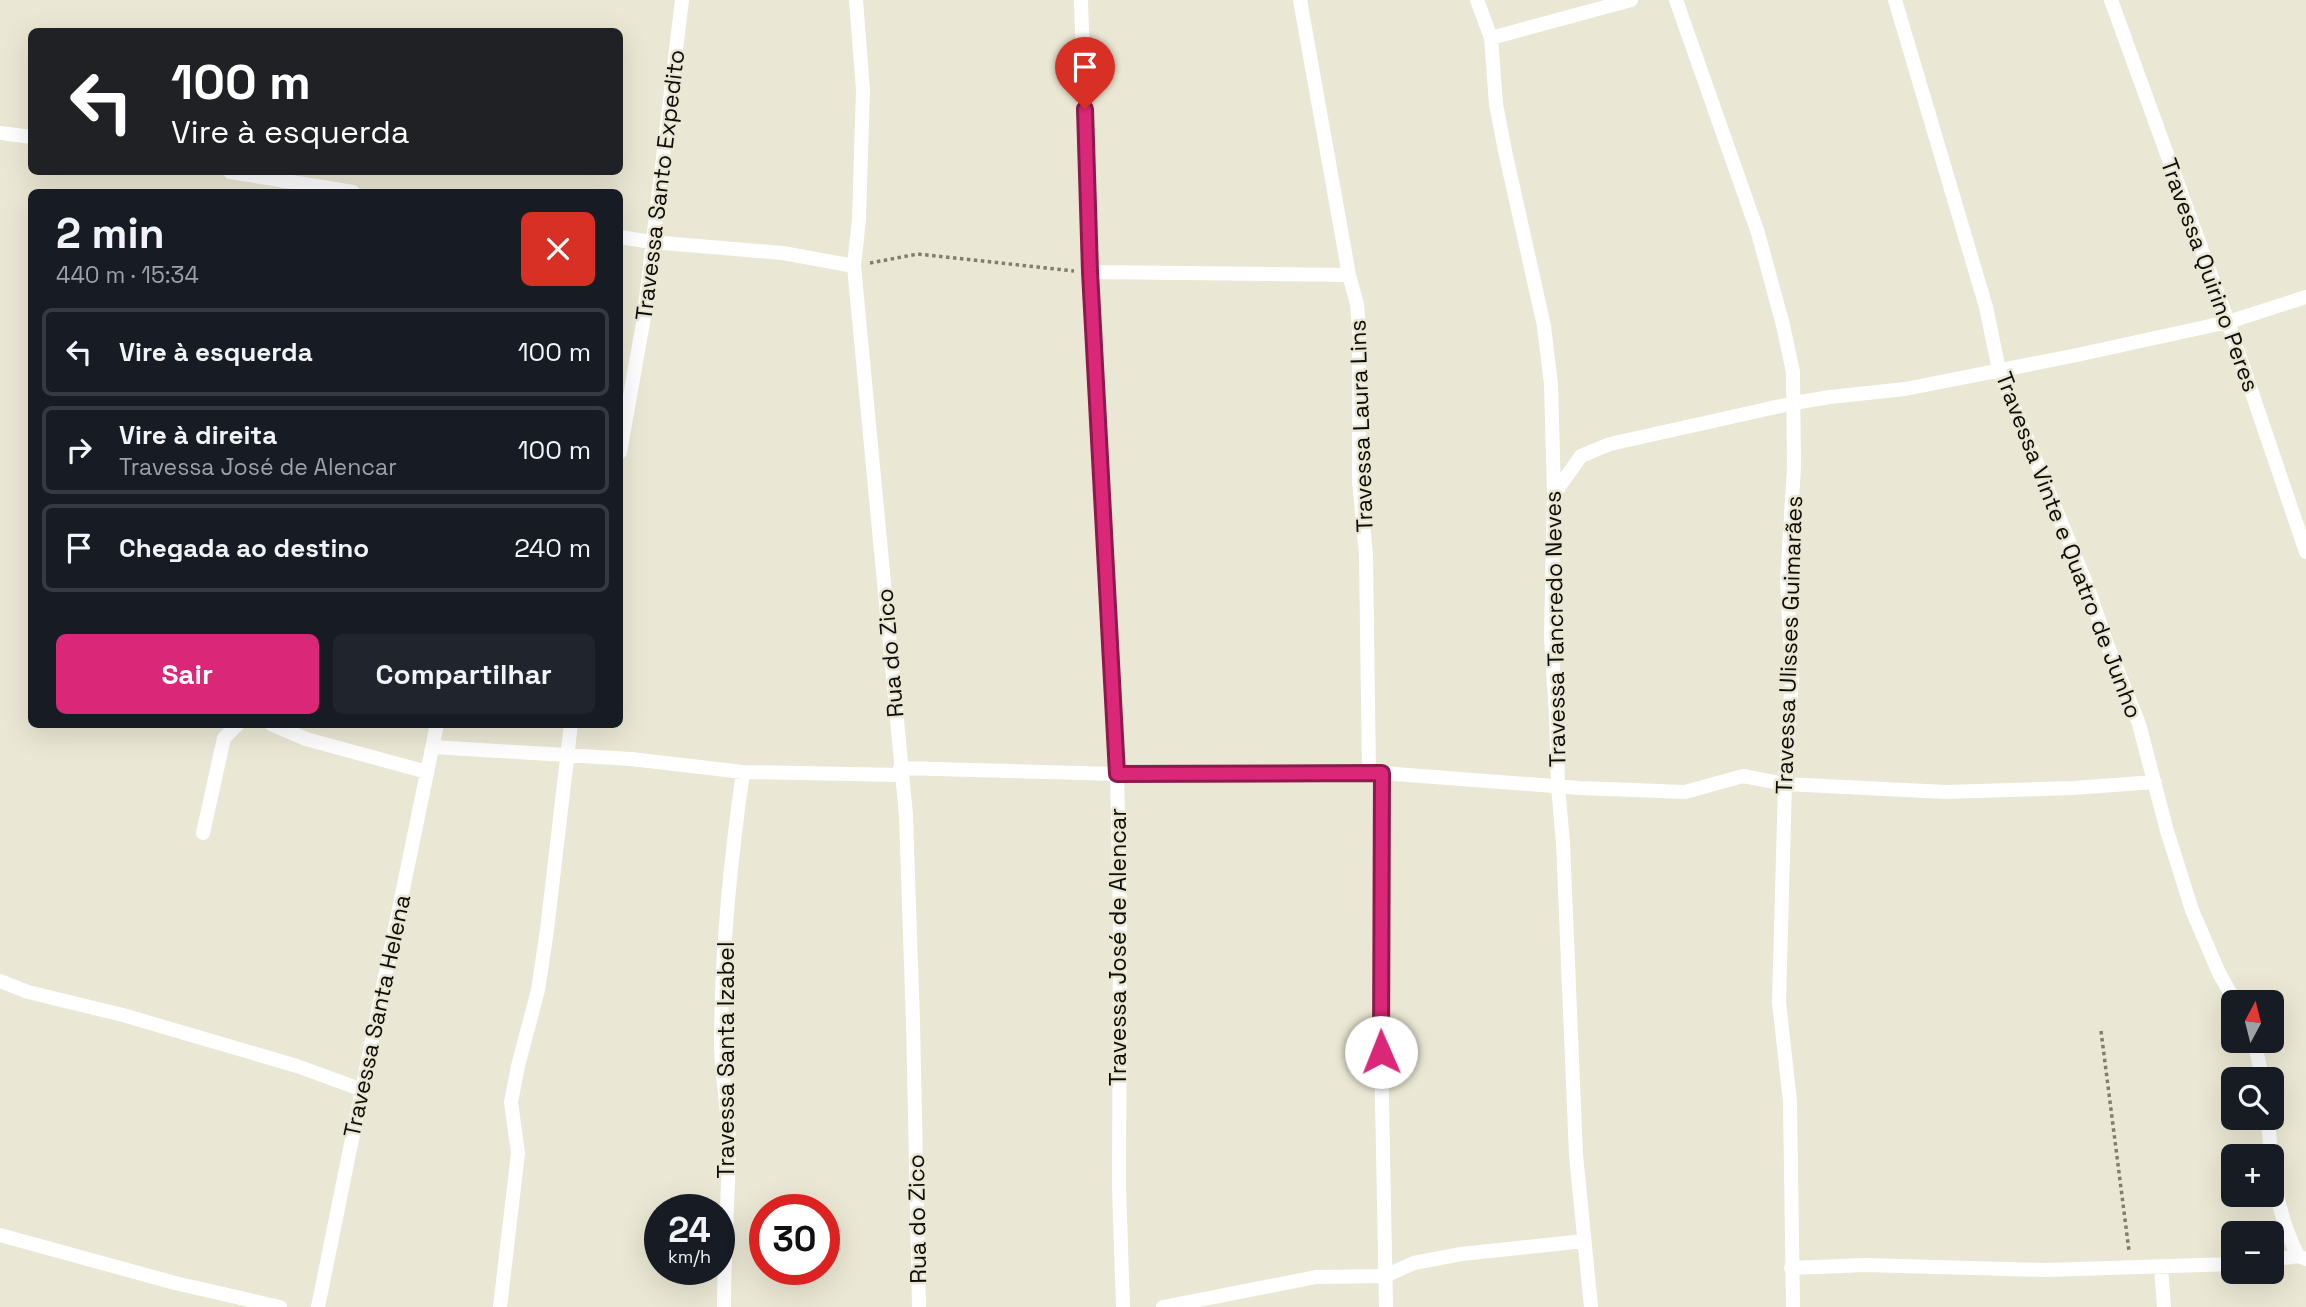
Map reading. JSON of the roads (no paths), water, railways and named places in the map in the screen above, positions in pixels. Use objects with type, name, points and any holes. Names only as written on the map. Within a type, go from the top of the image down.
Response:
[{"type":"street","name":"Travessa Santo Expedito","points":[[623,435],[643,323],[682,0]]},
{"type":"street","name":"Rua do Zico","points":[[856,0],[863,90],[859,219],[854,265],[906,815],[919,1307]]},
{"type":"street","name":"Travessa José de Alencar","points":[[1081,0],[1090,272],[1117,774],[1120,918],[1119,1188],[1123,1307]]},
{"type":"street","name":"Travessa Laura Lins","points":[[1300,0],[1349,275],[1357,304],[1359,332],[1359,481],[1366,555],[1376,773],[1386,1307]]},
{"type":"street","name":"Travessa Tancredo Neves","points":[[1478,0],[1491,38],[1496,104],[1544,326],[1551,384],[1554,494],[1551,638],[1564,856],[1576,1155],[1591,1307]]},
{"type":"street","points":[[1491,38],[1631,0]]},
{"type":"street","name":"Travessa Ulisses Guimarães","points":[[1676,0],[1758,233],[1790,350],[1793,372],[1792,521],[1787,570],[1793,678],[1785,784],[1779,1002],[1790,1102],[1793,1307]]},
{"type":"street","name":"Travessa Vinte e Quatro de Junho","points":[[1895,0],[1986,307],[1999,370],[2088,588],[2139,724],[2167,831],[2192,910],[2229,990]]},
{"type":"street","name":"Travessa Quirino Peres","points":[[2111,0],[2228,322],[2306,552]]},
{"type":"street","points":[[0,133],[28,136]]},
{"type":"street","points":[[245,175],[317,189]]},
{"type":"street","points":[[623,238],[652,243],[783,253],[854,265]]},
{"type":"street","points":[[1090,272],[1349,275]]},
{"type":"street","points":[[1554,494],[1576,461],[1589,452],[1610,444],[1794,403],[1905,389],[2228,322],[2306,297]]},
{"type":"street","points":[[203,833],[224,738],[234,728]]},
{"type":"street","points":[[281,728],[315,742],[427,772]]},
{"type":"street","name":"Travessa Santa Helena","points":[[318,1307],[360,1089],[399,918],[436,728]]},
{"type":"street","points":[[500,1307],[517,1153],[511,1102],[538,990],[570,728]]},
{"type":"street","points":[[433,747],[631,759],[743,772],[1376,773],[1685,792],[1743,776],[1785,784],[1946,792],[2155,782]]},
{"type":"street","name":"Travessa Santa Izabel","points":[[724,1307],[729,1146],[721,1051],[722,1003],[729,881],[743,772]]},
{"type":"street","points":[[0,981],[41,996],[123,1015],[297,1066],[360,1089]]},
{"type":"street","points":[[2281,1207],[2284,1222],[2302,1258],[2284,1259]]},
{"type":"street","points":[[0,1235],[176,1283],[280,1307]]},
{"type":"street","points":[[1163,1307],[1316,1277],[1385,1276],[1437,1258],[1584,1241]]},
{"type":"street","points":[[1791,1268],[1865,1265],[2046,1270],[2221,1264]]},
{"type":"street","points":[[2161,1267],[2164,1307]]}]
